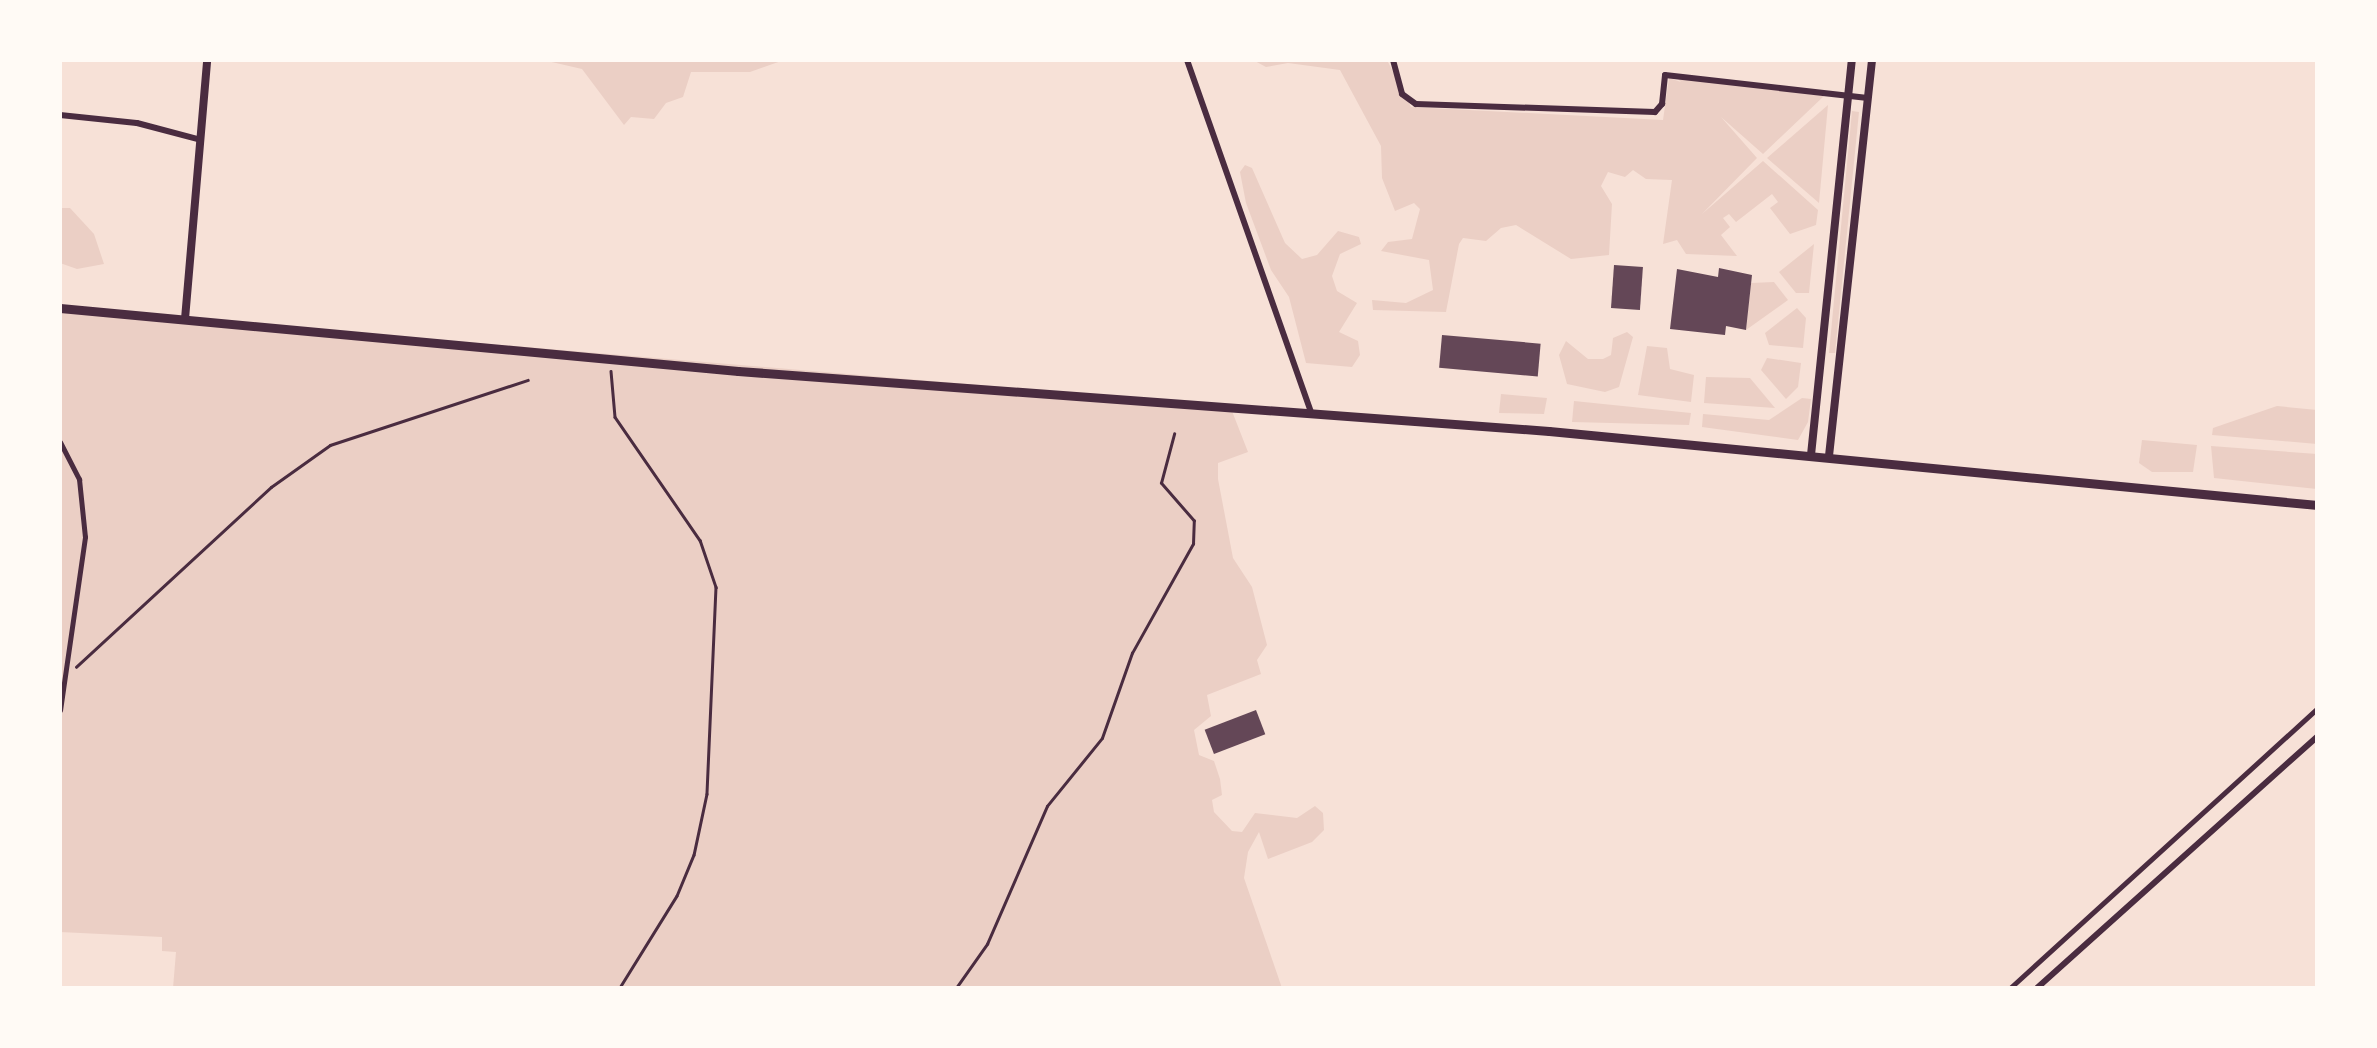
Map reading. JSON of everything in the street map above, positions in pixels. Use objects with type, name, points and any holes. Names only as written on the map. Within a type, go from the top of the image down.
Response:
[{"type":"main road","points":[[60,308],[738,371],[1310,412],[1830,456],[2317,505]]},
{"type":"street","points":[[185,319],[207,60]]},
{"type":"street","points":[[1187,60],[1310,412]]},
{"type":"street","points":[[1394,60],[1402,94],[1416,104],[1655,112],[1665,75],[1868,98]]},
{"type":"street","points":[[1811,455],[1852,60]]},
{"type":"street","points":[[1830,456],[1872,60]]},
{"type":"street","points":[[60,115],[136,123],[200,140]]},
{"type":"street","points":[[60,442],[76,468],[85,524],[60,710]]},
{"type":"street","points":[[2010,988],[2317,709]]},
{"type":"street","points":[[2037,988],[2317,737]]},
{"type":"path","points":[[611,370],[614,417],[700,540],[716,587],[708,781],[694,855],[677,896],[620,988]]},
{"type":"path","points":[[65,679],[272,487],[330,445],[528,380]]},
{"type":"path","points":[[956,988],[987,944],[1047,806],[1102,738],[1132,653],[1192,544],[1194,521],[1161,482],[1174,434]]},
{"type":"shaded area","points":[[543,60],[784,60],[750,72],[691,72],[683,97],[666,103],[654,119],[631,117],[624,125],[582,69]]},
{"type":"shaded area","points":[[1253,60],[1387,60],[1411,107],[1663,120],[1669,78],[1824,96],[1763,154],[1721,117],[1757,158],[1702,214],[1763,161],[1818,210],[1816,225],[1790,234],[1770,208],[1778,202],[1772,194],[1736,222],[1729,214],[1723,218],[1730,227],[1721,235],[1737,256],[1686,254],[1677,240],[1663,244],[1672,180],[1646,179],[1633,170],[1625,177],[1608,172],[1601,186],[1612,204],[1609,255],[1571,259],[1516,225],[1501,228],[1486,241],[1463,238],[1459,244],[1446,312],[1373,310],[1372,300],[1406,303],[1433,290],[1429,260],[1381,251],[1388,242],[1412,239],[1420,209],[1414,203],[1395,211],[1382,178],[1381,146],[1340,70],[1288,63],[1266,67]]},
{"type":"shaded area","points":[[1828,105],[1819,203],[1767,158]]},
{"type":"shaded area","points":[[1852,111],[1859,112],[1835,353],[1829,353]]},
{"type":"shaded area","points":[[1245,165],[1252,168],[1285,243],[1302,259],[1317,255],[1338,231],[1359,237],[1361,244],[1340,254],[1332,276],[1337,291],[1357,303],[1339,332],[1358,341],[1360,355],[1352,367],[1306,363],[1289,297],[1271,270],[1246,203],[1240,172]]},
{"type":"shaded area","points":[[60,208],[70,208],[94,234],[104,264],[77,269],[60,263]]},
{"type":"shaded area","points":[[1814,244],[1809,293],[1796,293],[1779,272]]},
{"type":"shaded area","points":[[1774,282],[1788,300],[1746,330],[1751,283]]},
{"type":"shaded area","points":[[60,308],[1230,406],[1248,452],[1218,463],[1218,479],[1233,558],[1252,587],[1267,645],[1257,660],[1261,674],[1207,695],[1211,716],[1194,730],[1199,755],[1214,761],[1220,779],[1222,795],[1212,800],[1214,812],[1232,831],[1242,832],[1255,813],[1297,818],[1315,806],[1323,813],[1324,830],[1312,842],[1268,859],[1259,832],[1248,852],[1244,878],[1282,988],[173,988],[176,952],[162,951],[162,937],[60,932]]},
{"type":"shaded area","points":[[1797,308],[1806,318],[1803,348],[1769,345],[1765,333]]},
{"type":"shaded area","points":[[1627,332],[1633,337],[1619,387],[1605,392],[1567,384],[1559,355],[1566,341],[1588,359],[1603,359],[1611,355],[1613,338]]},
{"type":"shaded area","points":[[1647,346],[1667,348],[1670,369],[1694,375],[1691,402],[1638,395]]},
{"type":"shaded area","points":[[1767,358],[1801,363],[1798,387],[1786,399],[1761,370]]},
{"type":"shaded area","points":[[1706,377],[1750,378],[1775,408],[1704,403]]},
{"type":"shaded area","points":[[1501,394],[1547,398],[1544,414],[1499,413]]},
{"type":"shaded area","points":[[1802,398],[1811,399],[1808,422],[1798,440],[1702,427],[1703,414],[1769,420]]},
{"type":"shaded area","points":[[1574,401],[1691,413],[1689,425],[1572,422]]},
{"type":"shaded area","points":[[2277,406],[2317,410],[2317,444],[2212,435],[2213,428]]},
{"type":"shaded area","points":[[2142,440],[2197,445],[2193,472],[2152,472],[2139,463]]},
{"type":"shaded area","points":[[2211,446],[2317,454],[2317,489],[2214,478]]},
{"type":"building","points":[[1614,265],[1643,267],[1640,310],[1611,308]]},
{"type":"building","points":[[1719,268],[1752,275],[1746,330],[1726,326],[1725,335],[1670,329],[1677,269],[1718,277]]},
{"type":"building","points":[[1442,335],[1541,344],[1538,377],[1439,368]]},
{"type":"building","points":[[1256,710],[1265,734],[1214,754],[1205,730]]}]
